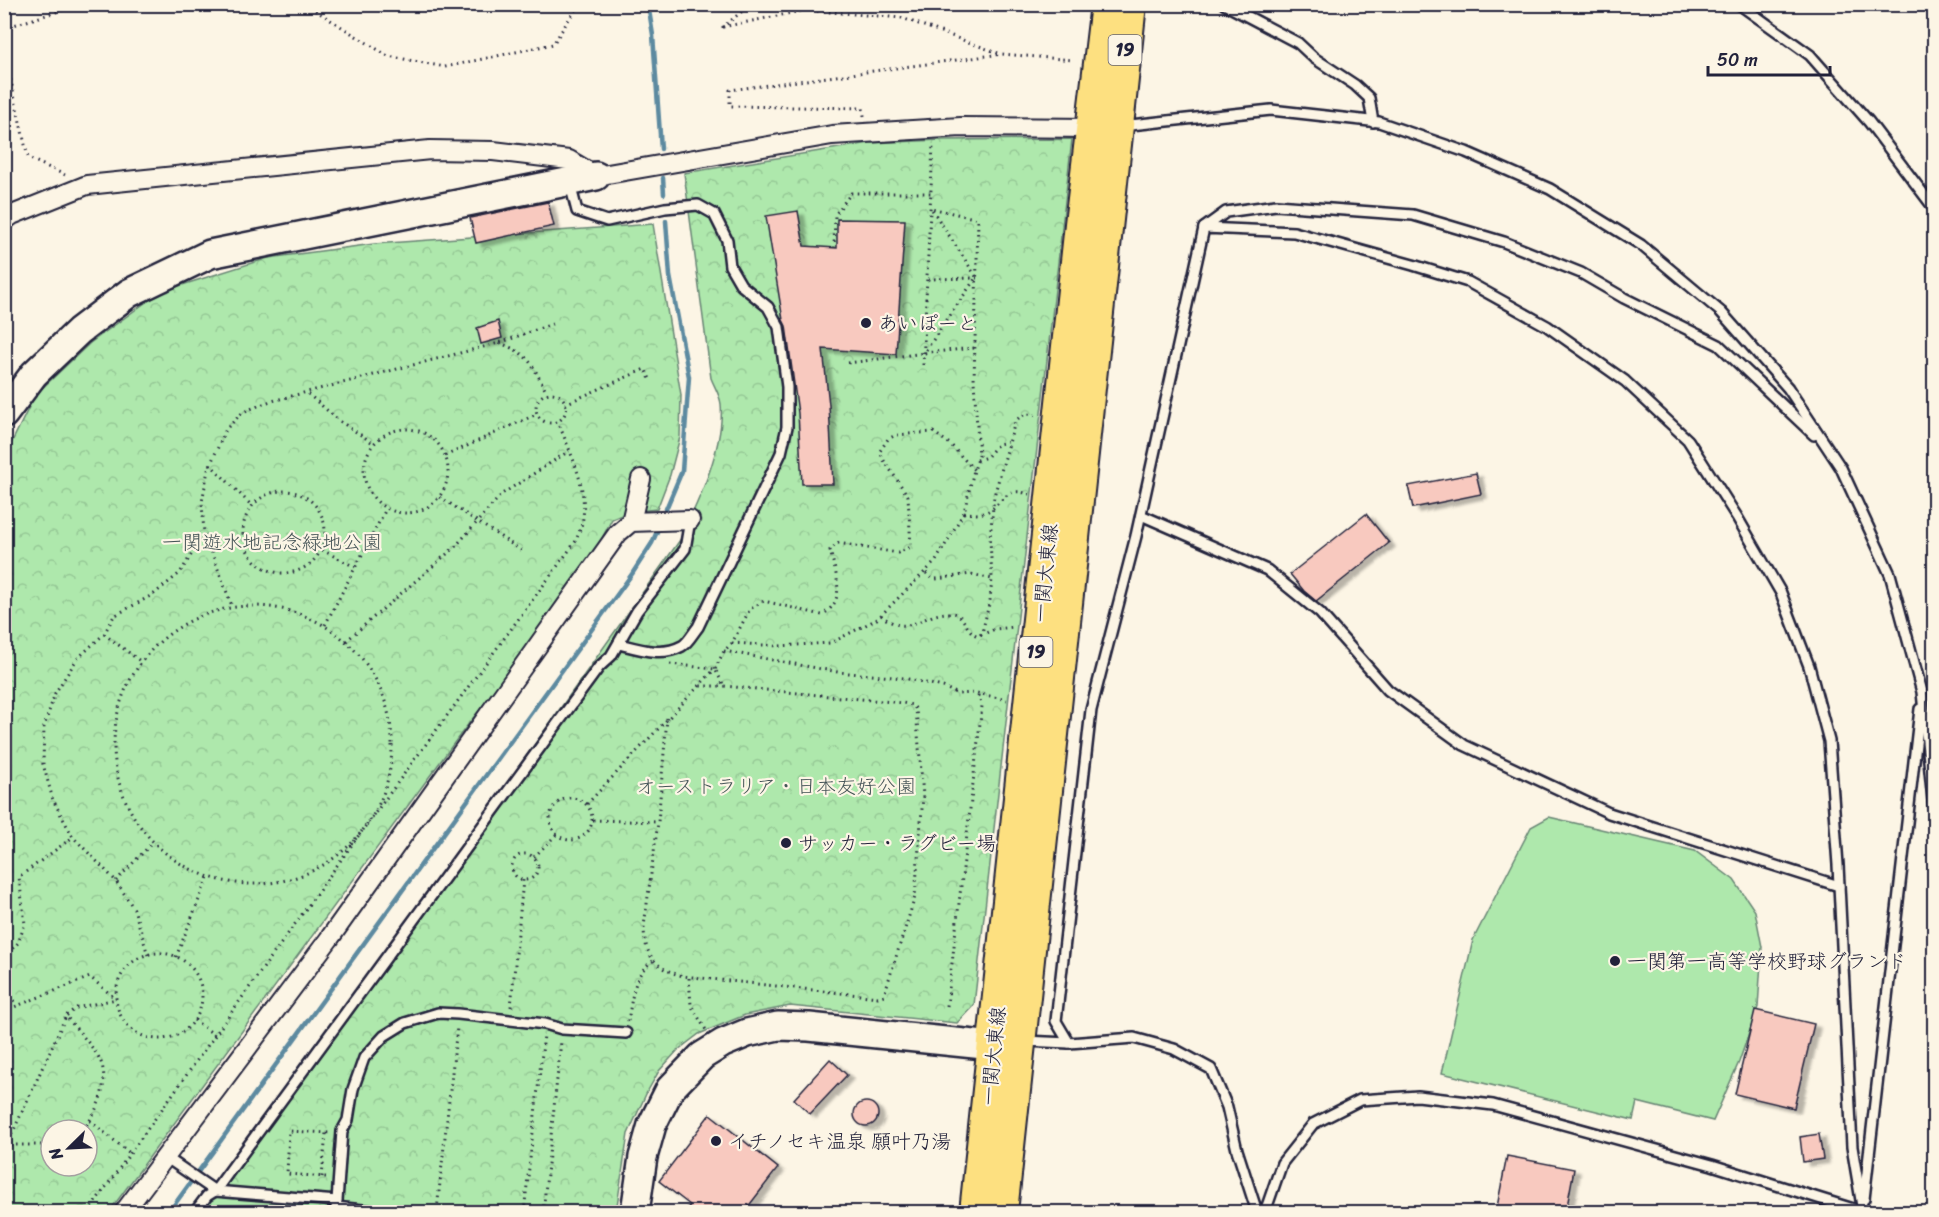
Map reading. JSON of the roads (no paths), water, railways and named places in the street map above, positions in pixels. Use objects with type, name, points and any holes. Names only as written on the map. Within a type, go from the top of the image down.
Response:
[{"type":"main road","name":"一関大東線","points":[[1106,4],[1108,94]]},
{"type":"main road","name":"一関大東線","points":[[975,1212],[1006,1044],[1108,94],[1131,4]]},
{"type":"main road","name":"一関大東線","points":[[1002,1212],[1006,1044]]},
{"type":"street","points":[[4,414],[34,375],[79,331],[129,293],[210,254],[568,180],[832,135],[961,127],[1104,128]]},
{"type":"street","points":[[4,221],[21,210],[87,185],[430,150],[493,151],[569,160],[596,176]]},
{"type":"street","points":[[124,1212],[173,1162],[618,533],[631,522],[641,479]]},
{"type":"street","points":[[631,522],[690,520]]},
{"type":"street","points":[[635,1212],[652,1125],[670,1089],[702,1056],[723,1043],[747,1033],[778,1026],[1006,1044]]},
{"type":"lane","points":[[1224,4],[1298,42],[1314,58],[1355,85],[1369,98],[1373,122]]},
{"type":"lane","points":[[1739,4],[1810,55],[1869,123],[1935,208]]},
{"type":"lane","points":[[1104,128],[1271,110],[1373,122],[1466,152],[1550,189],[1641,245],[1721,312],[1788,388],[1841,468],[1890,574],[1922,692],[1935,810]]},
{"type":"lane","points":[[568,180],[578,211],[607,221],[664,208],[698,205],[714,214],[727,240],[730,266],[741,285],[768,307],[779,327],[786,387],[788,427],[781,453],[698,627],[683,646],[665,651],[647,651],[619,644]]},
{"type":"lane","points":[[1069,1043],[1056,1021],[1091,710],[1141,515],[1204,228],[1226,212],[1276,205],[1413,215],[1504,242],[1581,273],[1624,298],[1719,345],[1827,447]]},
{"type":"lane","points":[[1204,228],[1294,232],[1468,282],[1547,326],[1625,381],[1688,440],[1737,517],[1781,593],[1809,666],[1829,741],[1852,1147],[1863,1212]]},
{"type":"lane","points":[[1141,515],[1267,570],[1320,613],[1388,690],[1464,745],[1609,813],[1839,886]]},
{"type":"lane","points":[[195,1212],[207,1196],[215,1191],[592,677],[612,656],[638,611],[685,549],[690,520]]},
{"type":"lane","points":[[1863,1212],[1922,692]]},
{"type":"lane","points":[[173,1162],[215,1191],[337,1201],[342,1134],[348,1120],[353,1089],[364,1058],[384,1036],[405,1023],[438,1013],[545,1024],[562,1029],[626,1033]]},
{"type":"lane","points":[[1006,1044],[1069,1043],[1134,1038],[1174,1049],[1211,1069],[1227,1107],[1237,1150],[1257,1212]]},
{"type":"lane","points":[[1265,1212],[1282,1163],[1313,1124],[1360,1100],[1418,1096],[1493,1105],[1712,1165],[1863,1212]]},
{"type":"lane","points":[[338,1212],[336,1208],[381,1212]]},
{"type":"waterway","points":[[648,4],[653,35],[661,149]]},
{"type":"waterway","points":[[663,178],[664,194]]},
{"type":"waterway","points":[[663,516],[682,471],[689,377],[670,276],[666,221]]},
{"type":"waterway","points":[[169,1212],[632,574],[652,543],[659,527]]},
{"type":"place","name":"あいぽーと","points":[[866,323]]},
{"type":"place","name":"サッカー・ラグビー場","points":[[786,843]]},
{"type":"place","name":"一関第一高等学校野球グランド","points":[[1615,961]]},
{"type":"place","name":"イチノセキ温泉 願叶乃湯","points":[[716,1141]]},
{"type":"park label","name":"一関遊水地記念緑地公園","points":[[272,542]]},
{"type":"park label","name":"オーストラリア・日本友好公園","points":[[776,786]]}]
